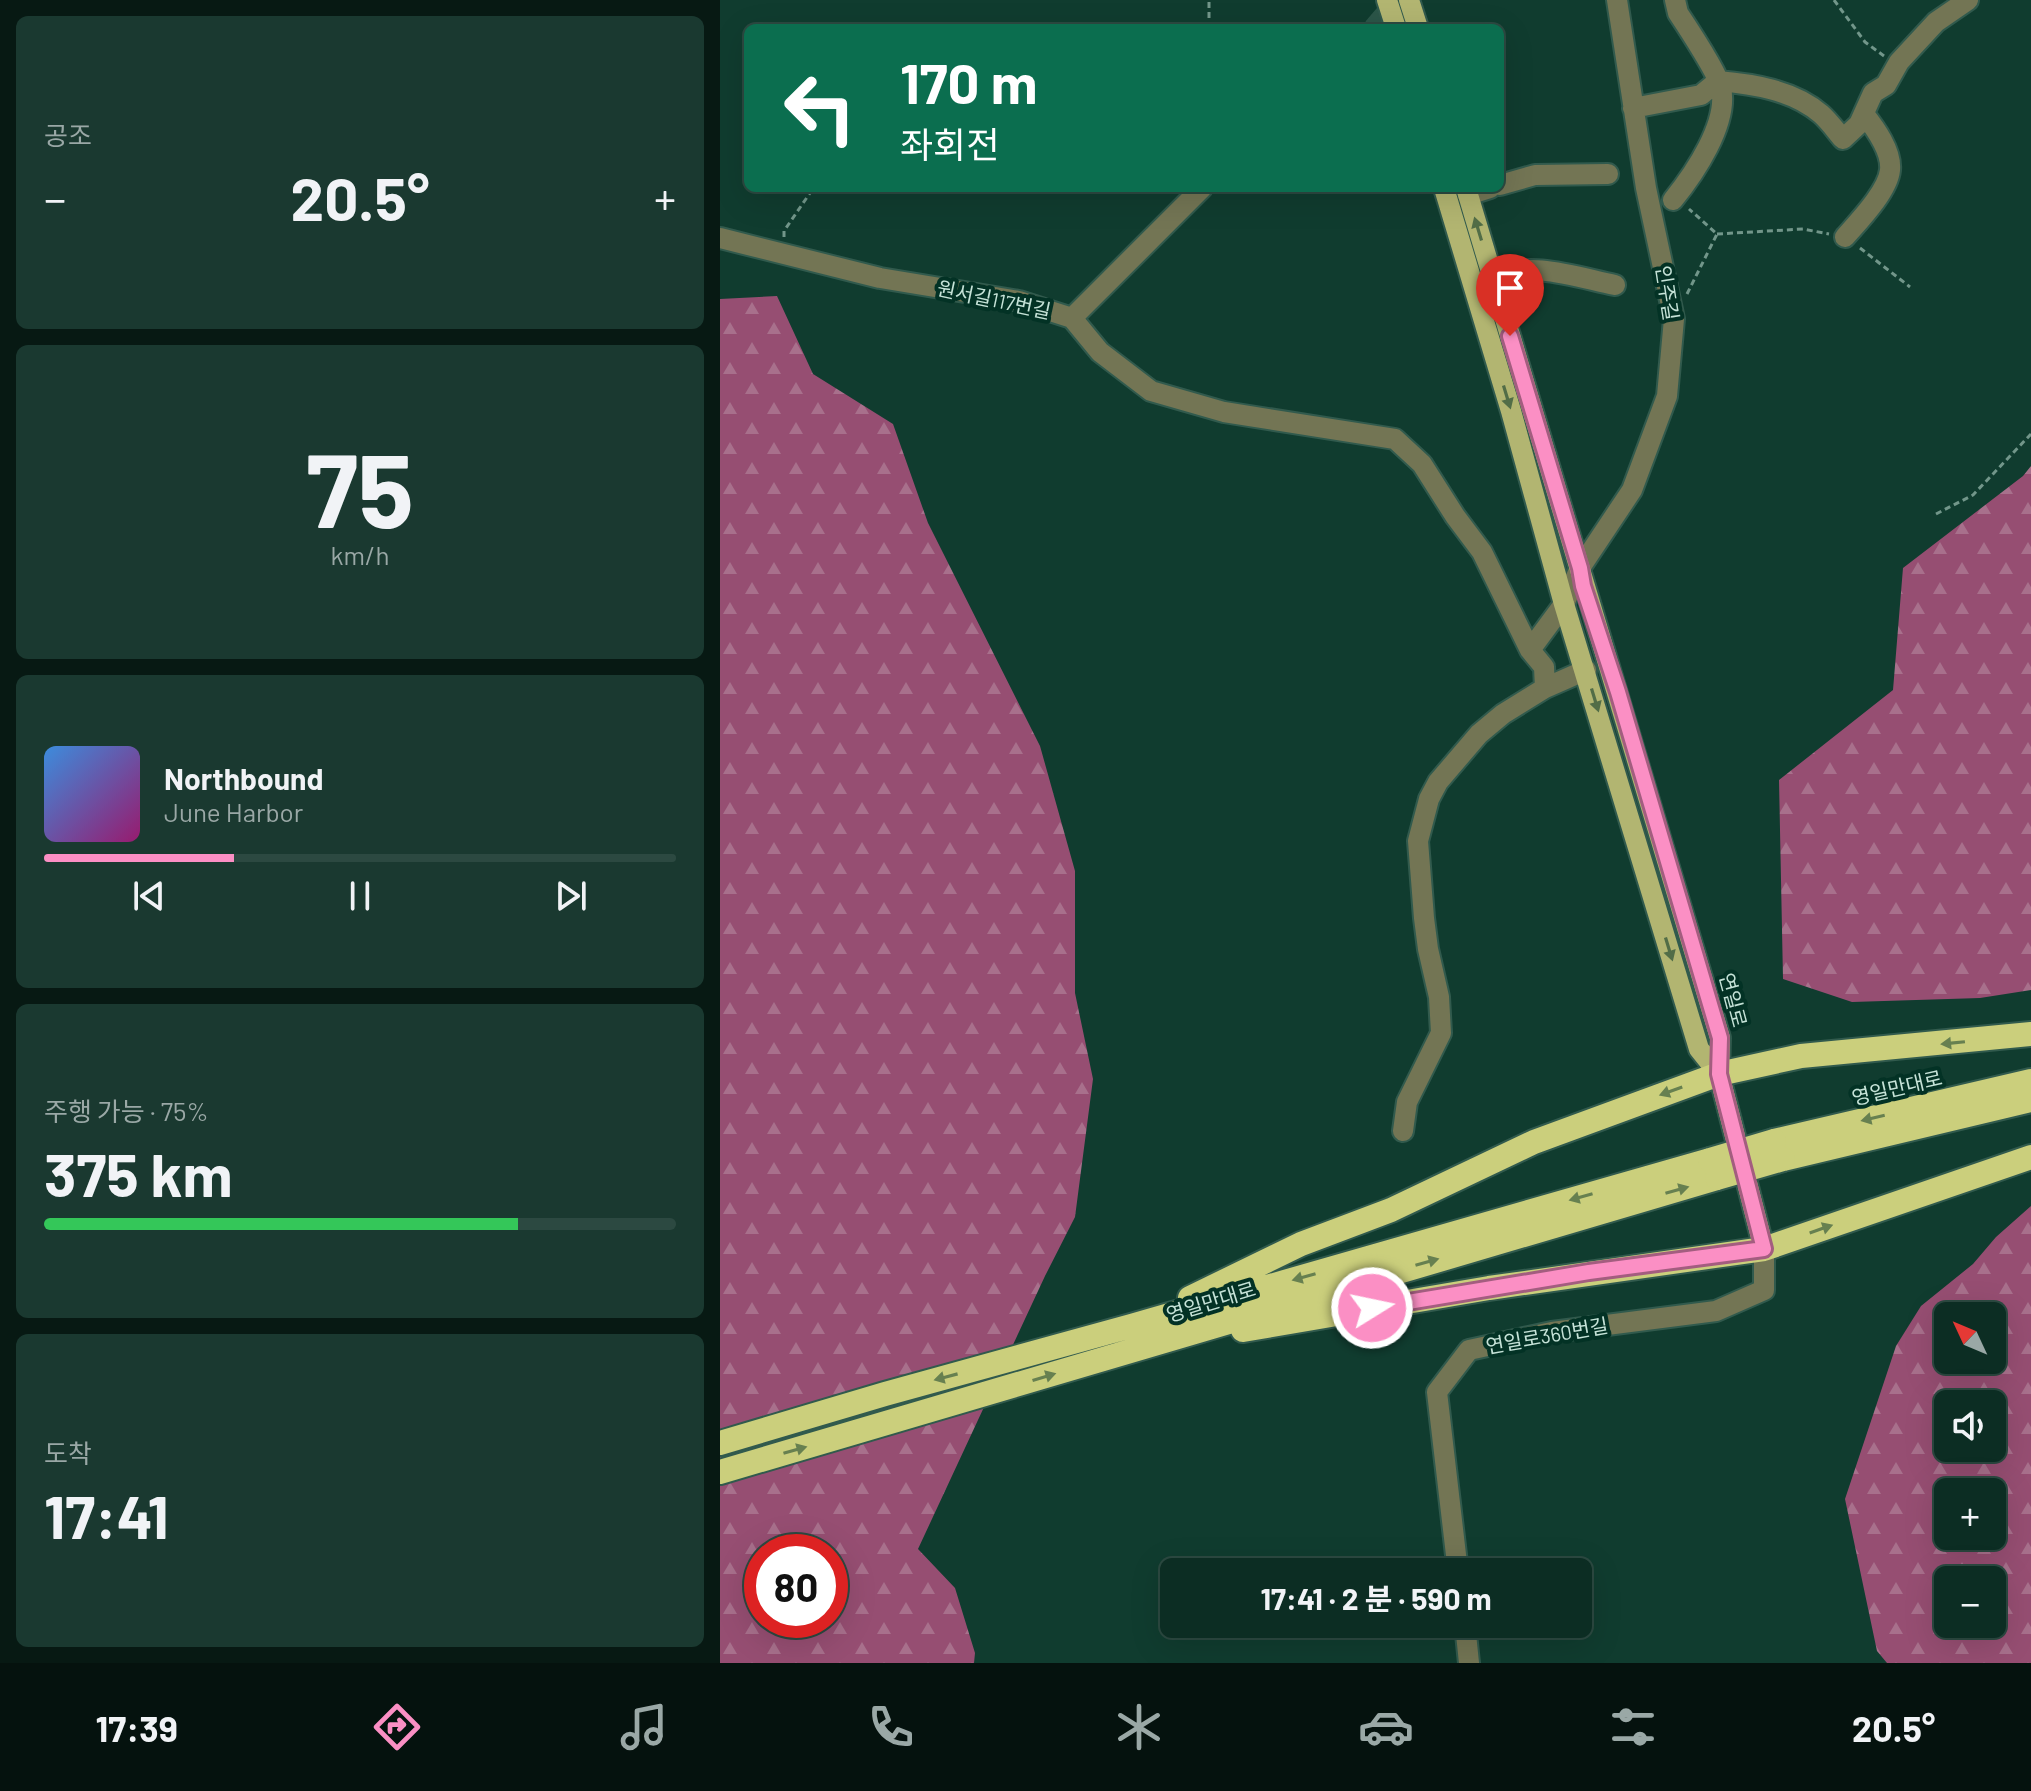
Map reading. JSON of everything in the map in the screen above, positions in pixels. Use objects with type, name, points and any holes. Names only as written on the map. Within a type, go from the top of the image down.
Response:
[{"type":"highway","points":[[1135,1337],[1301,1244],[1391,1210],[1534,1142],[1719,1074],[1801,1056],[2031,1034]]},
{"type":"highway","name":"영일만대로","points":[[720,1472],[1135,1337],[1778,1150],[2031,1081]]},
{"type":"highway","name":"영일만대로","points":[[1778,1150],[2031,1100]]},
{"type":"highway","points":[[1135,1337],[1764,1249],[2031,1157]]},
{"type":"highway","name":"영일만대로","points":[[720,1443],[900,1390],[1135,1337]]},
{"type":"main road","points":[[1387,0],[1395,24]]},
{"type":"main road","points":[[1409,0],[1417,24]]},
{"type":"main road","points":[[1445,192],[1511,411],[1564,604],[1699,1049],[1719,1074],[1764,1249]]},
{"type":"main road","name":"연일로","points":[[1467,192],[1720,1038],[1719,1074]]},
{"type":"street","name":"인주길","points":[[1530,650],[1564,604],[1580,568],[1632,490],[1667,396],[1674,319],[1646,188],[1617,0]]},
{"type":"street","points":[[1673,200],[1697,169],[1719,121],[1722,89],[1678,13],[1675,0]]},
{"type":"street","points":[[1633,108],[1701,95],[1718,81],[1743,83],[1785,93],[1821,114],[1843,139],[1859,124],[1873,93],[1886,85],[1897,66],[1936,22],[1968,0]]},
{"type":"street","points":[[1845,237],[1875,203],[1890,170],[1881,136],[1864,114]]},
{"type":"street","points":[[1504,184],[1535,175],[1608,174]]},
{"type":"street","name":"원서길117번길","points":[[720,238],[880,278],[1019,301],[1072,318],[1198,192]]},
{"type":"street","points":[[1493,278],[1509,270],[1551,271],[1615,285]]},
{"type":"street","points":[[1072,318],[1100,352],[1151,391],[1224,412],[1395,439],[1422,464],[1482,552],[1530,650],[1544,667],[1545,688]]},
{"type":"street","points":[[1403,1131],[1407,1102],[1441,1033],[1439,997],[1426,934],[1418,841],[1429,799],[1438,782],[1479,734],[1503,714],[1545,688],[1586,670]]},
{"type":"street","name":"연일로360번길","points":[[1456,1558],[1437,1392],[1469,1350],[1552,1332],[1716,1311],[1764,1290],[1764,1249]]},
{"type":"street","points":[[1466,1638],[1469,1663]]},
{"type":"path","points":[[1209,0],[1209,24]]},
{"type":"path","points":[[1834,0],[1865,42],[1897,66]]},
{"type":"path","points":[[783,253],[784,231],[812,192]]},
{"type":"path","points":[[1673,200],[1683,204],[1717,234],[1803,229],[1845,237],[1910,287]]},
{"type":"path","points":[[1674,319],[1717,234]]},
{"type":"path","points":[[1936,514],[1973,495],[2031,434]]},
{"type":"green space","points":[[777,296],[813,374],[893,424],[928,523],[1040,746],[1075,871],[1075,993],[1093,1079],[1075,1217],[918,1549],[955,1588],[975,1653],[974,1663],[720,1663],[720,299]]},
{"type":"green space","points":[[2031,466],[2031,990],[1980,998],[1852,1002],[1783,979],[1779,780],[1893,690],[1903,568],[2023,476]]},
{"type":"green space","points":[[2031,1206],[2031,1663],[1887,1663],[1877,1651],[1845,1499],[1896,1346],[1921,1306],[1973,1264],[1996,1237]]},
{"type":"tunnel","points":[[1376,24],[1397,0]]},
{"type":"route","points":[[1372,1308],[1589,1272],[1764,1249],[1719,1074],[1720,1038],[1510,336]]}]
